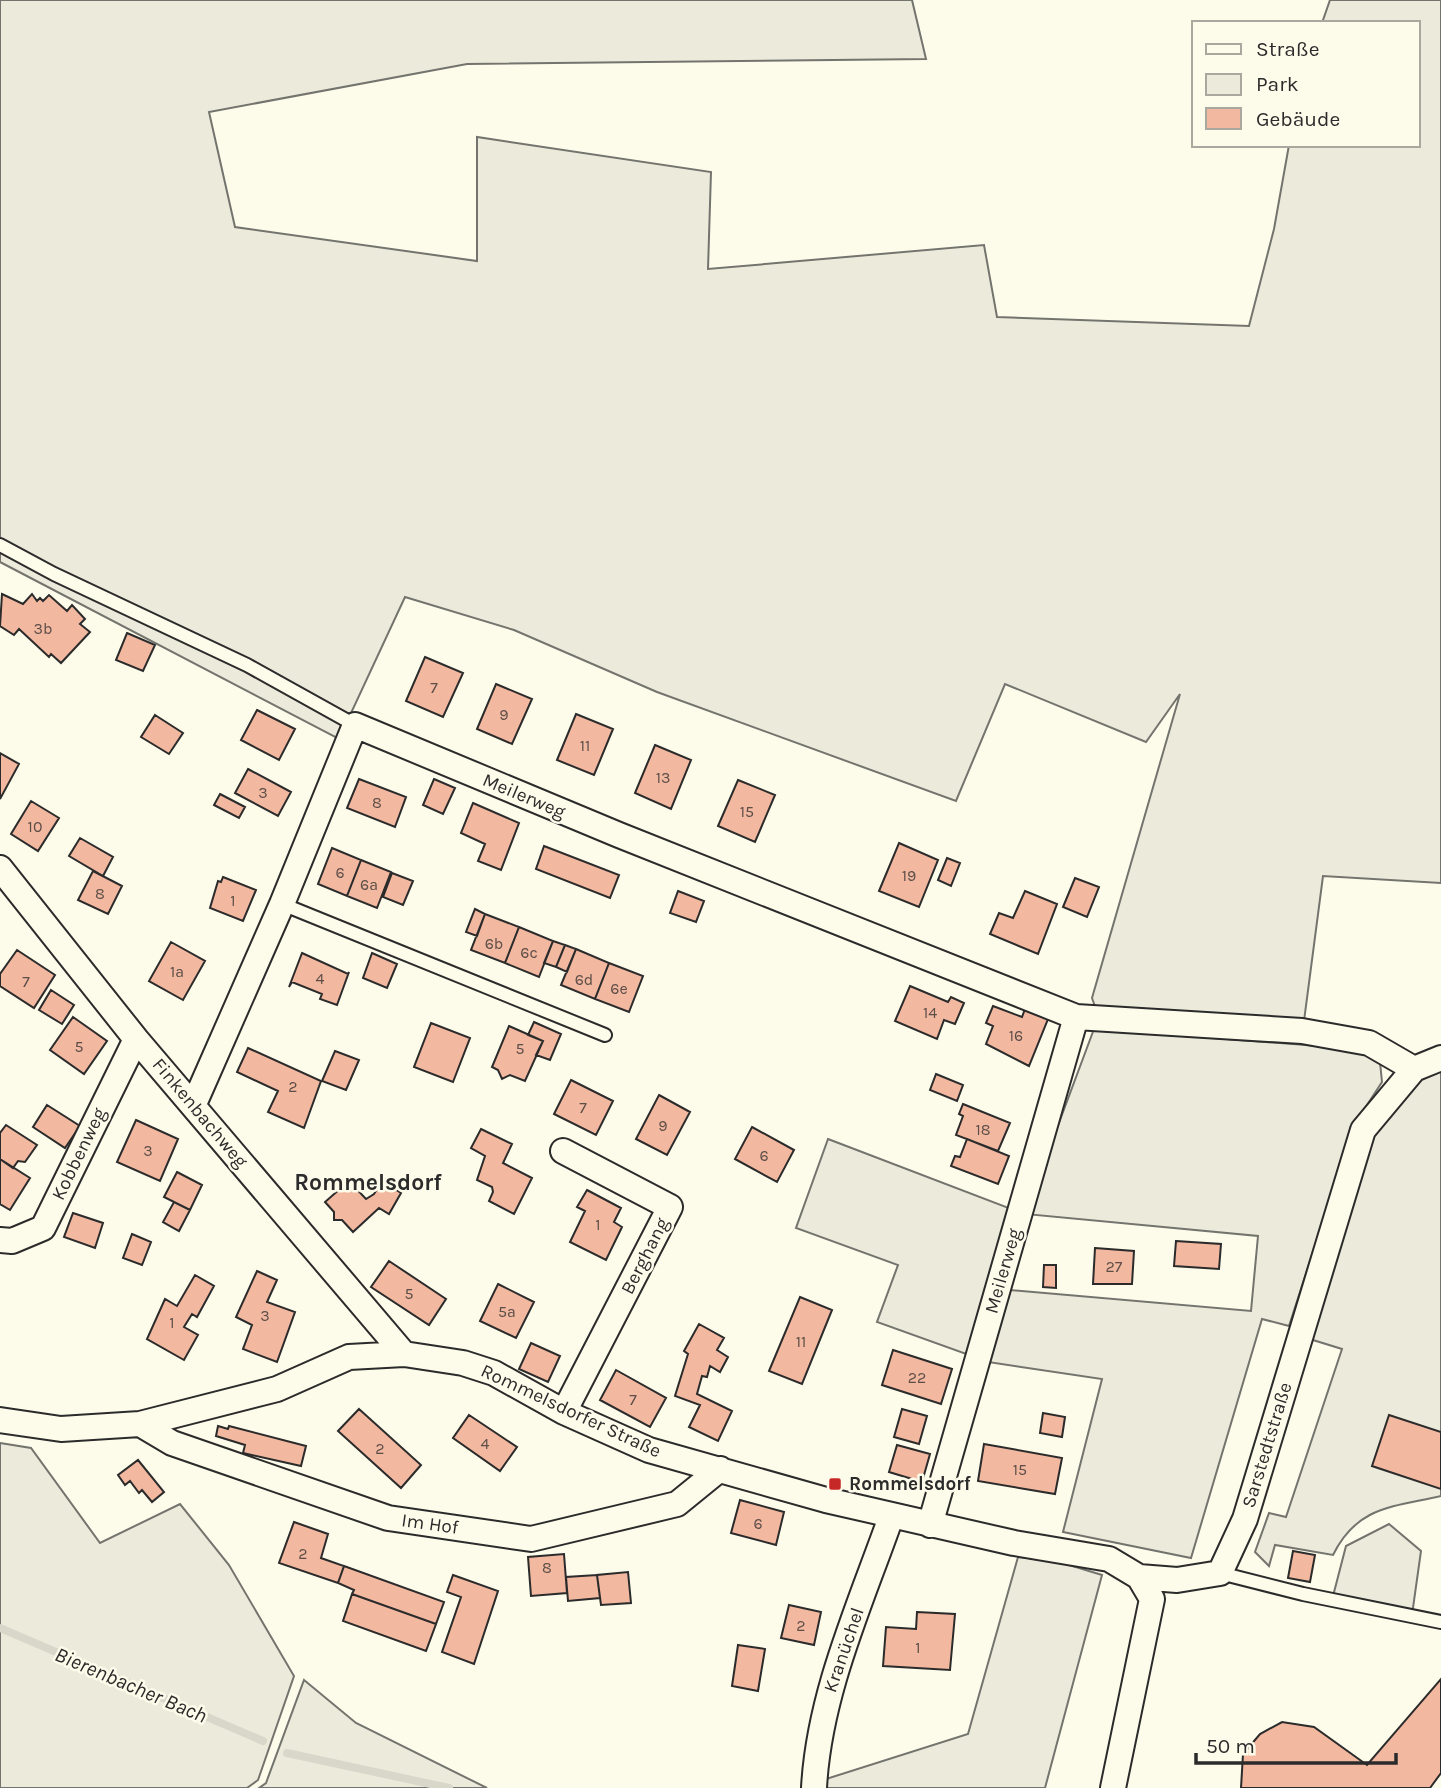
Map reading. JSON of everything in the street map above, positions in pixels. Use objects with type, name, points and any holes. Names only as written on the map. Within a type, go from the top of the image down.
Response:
[{"type":"street","points":[[194,1104],[282,904],[355,725]]},
{"type":"street","name":"Meilerweg","points":[[355,725],[619,835],[1076,1017],[1302,1031],[1369,1043],[1413,1069]]},
{"type":"street","name":"Finkenbachweg","points":[[0,868],[136,1039],[404,1354]]},
{"type":"street","name":"Meilerweg","points":[[930,1525],[1076,1017]]},
{"type":"street","name":"Kobbenweg","points":[[0,1240],[12,1241],[43,1227],[136,1039]]},
{"type":"street","name":"Sarstedtstraße","points":[[1220,1573],[1245,1519],[1363,1130],[1413,1069],[1441,1058]]},
{"type":"street","name":"Berghang","points":[[563,1151],[670,1207],[564,1412]]},
{"type":"street","name":"Rommelsdorfer Straße","points":[[0,1420],[61,1429],[140,1424],[277,1389],[349,1357],[404,1354],[463,1363],[494,1373],[564,1412],[649,1450],[891,1517],[1109,1559],[1139,1577]]},
{"type":"street","name":"Im Hof","points":[[140,1424],[172,1443],[388,1518],[531,1539],[677,1504],[720,1469]]},
{"type":"street","name":"Kranüchel","points":[[814,1788],[816,1754],[826,1700],[891,1517]]},
{"type":"street","points":[[1139,1577],[1177,1580],[1220,1573]]},
{"type":"street","points":[[1113,1788],[1152,1599],[1139,1577]]},
{"type":"lane","points":[[0,545],[54,574],[247,666],[355,725]]},
{"type":"lane","points":[[282,904],[605,1035]]},
{"type":"lane","points":[[1220,1573],[1441,1622]]},
{"type":"green space","points":[[0,0],[912,0],[926,59],[467,64],[209,112],[235,227],[477,261],[477,137],[711,172],[708,269],[984,245],[997,317],[1249,326],[1274,229],[1289,147],[1420,147],[1420,21],[1323,21],[1330,0],[1441,0],[1441,883],[1323,876],[1304,1021],[1097,1012],[1092,998],[1180,694],[1146,742],[1005,684],[956,801],[657,692],[514,630],[405,597],[339,739],[0,562]]},
{"type":"green space","points":[[1094,1029],[1358,1049],[1380,1062],[1382,1082],[1354,1125],[1289,1326],[1262,1319],[1191,1558],[1063,1532],[1102,1379],[988,1362],[1010,1290],[1251,1311],[1258,1236],[1025,1214]]},
{"type":"green space","points":[[1441,1058],[1441,1496],[1378,1511],[1365,1518],[1353,1527],[1333,1555],[1275,1545],[1269,1566],[1255,1552],[1269,1513],[1286,1517],[1342,1349],[1300,1336],[1363,1130]]},
{"type":"green space","points":[[828,1139],[1014,1210],[969,1355],[877,1322],[898,1265],[796,1228]]},
{"type":"green space","points":[[0,1443],[31,1448],[100,1543],[180,1504],[229,1565],[294,1676],[258,1780],[247,1788],[0,1788]]},
{"type":"green space","points":[[1389,1524],[1421,1551],[1412,1615],[1332,1600],[1346,1546]]},
{"type":"green space","points":[[1018,1557],[1056,1561],[1102,1575],[1045,1788],[823,1788],[823,1780],[968,1734]]},
{"type":"green space","points":[[304,1680],[356,1723],[487,1788],[259,1788],[266,1783]]},
{"type":"building","points":[[2,594],[23,604],[32,594],[37,601],[40,598],[43,601],[49,595],[67,611],[72,605],[85,619],[80,624],[90,632],[61,663],[51,654],[49,657],[19,629],[14,635],[0,626]]},
{"type":"building","points":[[127,633],[155,645],[143,671],[116,660]]},
{"type":"building","points":[[425,657],[463,673],[443,717],[406,701]]},
{"type":"building","points":[[496,684],[532,699],[512,744],[477,729]]},
{"type":"building","points":[[257,710],[295,729],[279,760],[241,740]]},
{"type":"building","points":[[576,714],[613,729],[594,775],[557,760]]},
{"type":"building","points":[[155,715],[183,733],[169,754],[141,737]]},
{"type":"building","points":[[655,745],[691,760],[671,809],[635,793]]},
{"type":"building","points":[[0,753],[19,764],[0,799]]},
{"type":"building","points":[[248,769],[291,792],[278,816],[235,793]]},
{"type":"building","points":[[359,779],[406,797],[395,827],[347,808]]},
{"type":"building","points":[[434,779],[455,788],[443,814],[423,805]]},
{"type":"building","points":[[738,780],[775,795],[755,842],[718,826]]},
{"type":"building","points":[[220,794],[245,807],[239,818],[214,805]]},
{"type":"building","points":[[31,801],[59,818],[38,851],[11,834]]},
{"type":"building","points":[[473,803],[519,823],[501,870],[478,861],[485,844],[461,833]]},
{"type":"building","points":[[80,838],[113,857],[103,876],[69,856]]},
{"type":"building","points":[[899,843],[938,860],[919,907],[879,891]]},
{"type":"building","points":[[544,846],[619,875],[610,898],[536,869]]},
{"type":"building","points":[[332,848],[361,860],[347,896],[318,884]]},
{"type":"building","points":[[947,858],[960,863],[951,886],[938,880]]},
{"type":"building","points":[[361,860],[391,872],[377,908],[347,896]]},
{"type":"building","points":[[93,871],[122,886],[108,914],[78,900]]},
{"type":"building","points":[[392,873],[413,881],[403,905],[383,897]]},
{"type":"building","points":[[223,877],[256,890],[243,921],[210,908],[218,881],[221,882]]},
{"type":"building","points":[[1075,878],[1099,887],[1087,917],[1063,907]]},
{"type":"building","points":[[678,891],[704,901],[696,922],[670,913]]},
{"type":"building","points":[[1025,891],[1057,904],[1038,954],[990,934],[999,913],[1013,918]]},
{"type":"building","points":[[475,909],[485,914],[477,936],[466,932]]},
{"type":"building","points":[[485,914],[519,927],[505,963],[471,950]]},
{"type":"building","points":[[519,927],[553,941],[539,977],[505,963]]},
{"type":"building","points":[[553,941],[565,945],[556,967],[544,963]]},
{"type":"building","points":[[171,942],[205,961],[183,1000],[149,981]]},
{"type":"building","points":[[565,945],[576,949],[567,972],[556,967]]},
{"type":"building","points":[[576,949],[609,963],[595,999],[561,985]]},
{"type":"building","points":[[17,950],[55,975],[34,1008],[0,986],[0,974]]},
{"type":"building","points":[[302,953],[348,974],[349,972],[337,1005],[320,999],[322,994],[292,982],[289,987]]},
{"type":"building","points":[[372,953],[397,964],[387,988],[363,978]]},
{"type":"building","points":[[609,963],[643,976],[629,1012],[595,999]]},
{"type":"building","points":[[910,986],[948,1002],[951,997],[964,1003],[955,1024],[944,1020],[937,1039],[895,1021]]},
{"type":"building","points":[[51,990],[74,1005],[62,1024],[39,1010]]},
{"type":"building","points":[[993,1006],[1022,1017],[1025,1009],[1048,1019],[1029,1066],[986,1044],[993,1026],[986,1023]]},
{"type":"building","points":[[73,1017],[107,1041],[84,1074],[50,1050]]},
{"type":"building","points":[[534,1022],[561,1034],[550,1060],[536,1055],[543,1041],[528,1035]]},
{"type":"building","points":[[431,1023],[470,1038],[453,1082],[414,1067]]},
{"type":"building","points":[[509,1026],[543,1041],[525,1081],[510,1075],[502,1079],[498,1070],[492,1067]]},
{"type":"building","points":[[248,1048],[321,1081],[304,1128],[268,1112],[278,1091],[237,1072]]},
{"type":"building","points":[[335,1051],[359,1060],[346,1090],[322,1081]]},
{"type":"building","points":[[936,1074],[963,1085],[957,1101],[930,1090]]},
{"type":"building","points":[[571,1080],[613,1101],[596,1135],[554,1114]]},
{"type":"building","points":[[659,1095],[690,1112],[667,1155],[636,1139]]},
{"type":"building","points":[[963,1104],[1010,1123],[998,1151],[956,1135],[963,1116],[959,1114]]},
{"type":"building","points":[[47,1105],[80,1126],[65,1148],[33,1127]]},
{"type":"building","points":[[136,1120],[178,1139],[160,1181],[117,1162]]},
{"type":"building","points":[[6,1125],[37,1145],[25,1162],[18,1161],[13,1168],[0,1159],[0,1133]]},
{"type":"building","points":[[752,1127],[794,1150],[777,1182],[735,1159]]},
{"type":"building","points":[[481,1129],[512,1144],[503,1163],[532,1178],[514,1214],[489,1201],[492,1187],[477,1180],[485,1156],[471,1148]]},
{"type":"building","points":[[967,1139],[1009,1156],[998,1184],[951,1166],[955,1156],[960,1157]]},
{"type":"building","points":[[0,1159],[30,1178],[10,1210],[0,1204]]},
{"type":"building","points":[[177,1172],[202,1185],[190,1210],[164,1197]]},
{"type":"building","points":[[349,1181],[366,1199],[374,1194],[382,1181],[401,1193],[389,1214],[379,1208],[353,1232],[342,1220],[334,1220],[334,1212],[325,1202]]},
{"type":"building","points":[[587,1190],[621,1208],[614,1222],[622,1227],[606,1260],[570,1242],[585,1211],[577,1207]]},
{"type":"building","points":[[174,1202],[190,1210],[179,1231],[163,1222]]},
{"type":"building","points":[[73,1213],[103,1223],[95,1248],[64,1237]]},
{"type":"building","points":[[132,1234],[151,1242],[142,1265],[123,1258]]},
{"type":"building","points":[[1176,1241],[1221,1244],[1219,1269],[1174,1266]]},
{"type":"building","points":[[1095,1248],[1134,1251],[1132,1284],[1093,1284]]},
{"type":"building","points":[[389,1261],[446,1299],[429,1325],[371,1287]]},
{"type":"building","points":[[1044,1265],[1056,1265],[1056,1288],[1043,1287]]},
{"type":"building","points":[[257,1271],[277,1280],[267,1302],[295,1312],[277,1362],[243,1349],[252,1325],[236,1317]]},
{"type":"building","points":[[195,1275],[214,1286],[197,1317],[192,1314],[184,1327],[198,1335],[184,1360],[147,1339],[165,1299],[177,1306]]},
{"type":"building","points":[[498,1284],[534,1302],[516,1338],[480,1321]]},
{"type":"building","points":[[800,1297],[832,1310],[802,1384],[769,1371]]},
{"type":"building","points":[[699,1324],[724,1338],[717,1350],[728,1357],[720,1372],[710,1366],[707,1377],[702,1376],[697,1394],[732,1411],[718,1441],[689,1427],[700,1405],[675,1396],[688,1354],[684,1351]]},
{"type":"building","points":[[531,1343],[560,1356],[548,1382],[519,1369]]},
{"type":"building","points":[[893,1350],[952,1369],[941,1404],[882,1385]]},
{"type":"building","points":[[616,1370],[666,1398],[650,1427],[600,1400]]},
{"type":"building","points":[[359,1409],[421,1465],[401,1488],[338,1431]]},
{"type":"building","points":[[902,1409],[927,1416],[919,1444],[894,1437]]},
{"type":"building","points":[[1043,1413],[1065,1417],[1062,1437],[1040,1433]]},
{"type":"building","points":[[469,1415],[517,1447],[500,1471],[453,1438]]},
{"type":"building","points":[[1389,1415],[1441,1432],[1441,1489],[1372,1466]]},
{"type":"building","points":[[218,1426],[228,1429],[229,1426],[306,1446],[301,1466],[243,1453],[245,1445],[216,1436]]},
{"type":"building","points":[[984,1444],[1062,1458],[1055,1494],[978,1481]]},
{"type":"building","points":[[897,1445],[930,1454],[922,1482],[889,1472]]},
{"type":"building","points":[[138,1460],[164,1492],[152,1502],[142,1490],[139,1493],[130,1481],[125,1485],[118,1475]]},
{"type":"building","points":[[740,1500],[784,1512],[776,1545],[731,1533]]},
{"type":"building","points":[[294,1522],[328,1534],[321,1558],[344,1566],[338,1583],[279,1563]]},
{"type":"building","points":[[1293,1551],[1315,1555],[1310,1582],[1288,1578]]},
{"type":"building","points":[[564,1554],[567,1593],[531,1596],[528,1557]]},
{"type":"building","points":[[344,1566],[444,1602],[436,1624],[352,1594],[354,1590],[338,1583]]},
{"type":"building","points":[[628,1572],[631,1603],[601,1605],[597,1575]]},
{"type":"building","points":[[453,1575],[498,1591],[474,1664],[442,1652],[461,1597],[447,1592]]},
{"type":"building","points":[[597,1575],[600,1598],[568,1601],[566,1577]]},
{"type":"building","points":[[352,1594],[436,1624],[426,1651],[343,1621]]},
{"type":"building","points":[[789,1605],[821,1612],[814,1645],[781,1638]]},
{"type":"building","points":[[917,1612],[955,1614],[950,1670],[883,1666],[886,1627],[916,1629]]},
{"type":"building","points":[[738,1645],[765,1649],[758,1691],[732,1686]]},
{"type":"building","points":[[1441,1679],[1441,1773],[1430,1788],[1241,1788],[1243,1754],[1260,1734],[1282,1722],[1314,1727],[1367,1765]]},
{"type":"waterway","name":"Bierenbacher Bach","points":[[0,1628],[263,1741]]},
{"type":"waterway","name":"Bierenbacher Bach","points":[[287,1753],[449,1788]]},
{"type":"place","name":"Rommelsdorf","points":[[835,1484]]},
{"type":"district","name":"Rommelsdorf","points":[[368,1182]]}]
